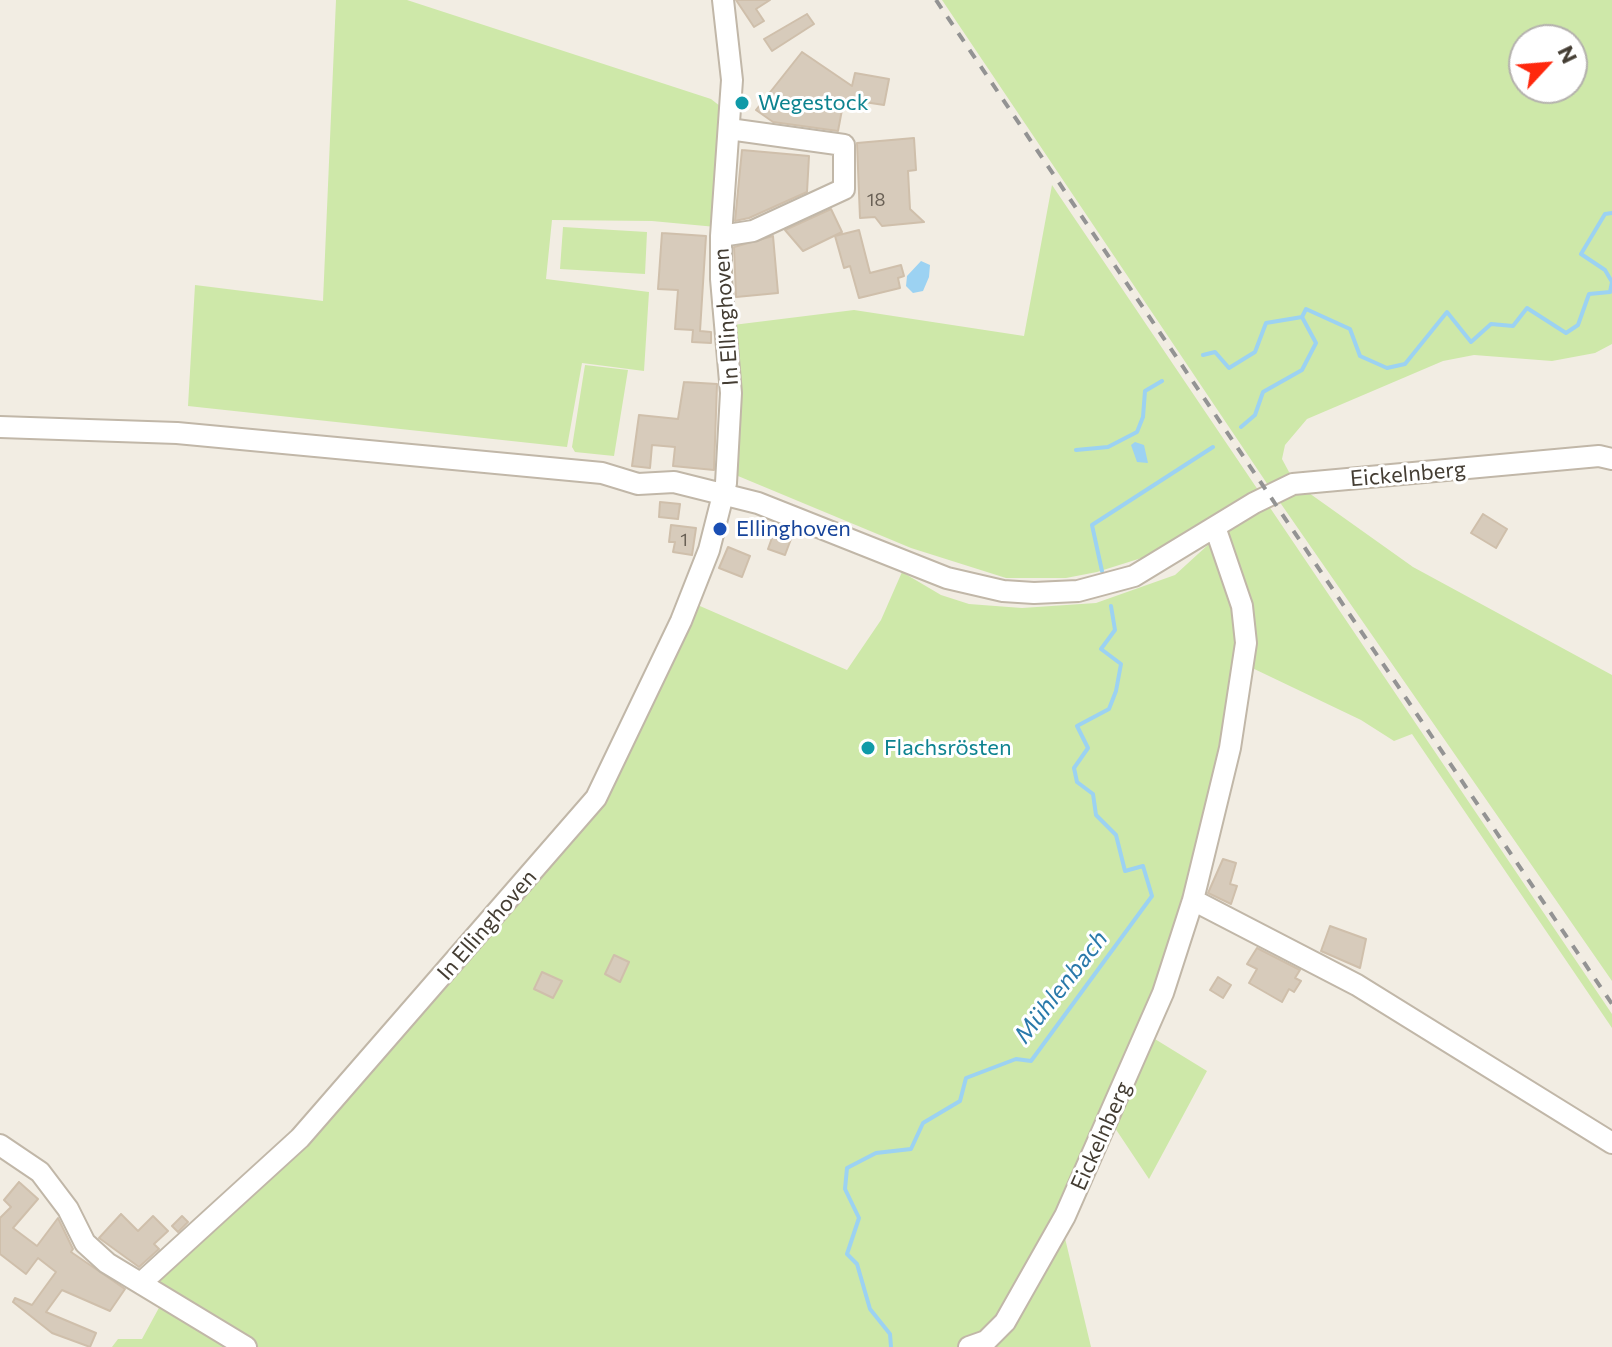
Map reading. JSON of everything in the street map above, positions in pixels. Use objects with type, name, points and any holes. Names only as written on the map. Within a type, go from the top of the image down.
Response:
[{"type":"street","name":"In Ellinghoven","points":[[141,1283],[300,1138],[596,798],[681,621],[709,550],[724,493],[731,393],[721,279],[732,80],[723,0]]},
{"type":"street","name":"In Ellinghoven","points":[[721,236],[753,231],[844,189],[844,145],[729,129]]},
{"type":"street","points":[[0,427],[177,433],[602,473],[638,484],[674,482],[724,493]]},
{"type":"street","name":"Eickelnberg","points":[[724,493],[947,578],[1003,591],[1078,591],[1134,576],[1293,484],[1599,456],[1612,459]]},
{"type":"street","name":"Eickelnberg","points":[[969,1347],[986,1341],[1005,1322],[1065,1216],[1163,993],[1193,900],[1230,748],[1246,643],[1242,606],[1215,527]]},
{"type":"street","points":[[1193,900],[1357,985],[1612,1143]]},
{"type":"street","points":[[0,1145],[40,1172],[68,1209],[85,1243],[107,1263],[246,1347]]},
{"type":"green space","points":[[336,0],[407,0],[711,99],[725,110],[716,227],[652,221],[552,220],[546,279],[649,292],[644,371],[582,363],[567,447],[188,406],[195,285],[323,301]]},
{"type":"green space","points":[[942,0],[1612,0],[1612,344],[1595,353],[1552,361],[1474,355],[1443,361],[1307,419],[1285,445],[1282,459],[1289,472],[1309,493],[1413,567],[1612,675],[1612,981],[1270,488]]},
{"type":"green space","points":[[1052,185],[1612,1014],[1612,1028],[1412,734],[1394,741],[1361,720],[1248,666],[1159,985],[1012,1313],[969,1347],[258,1347],[159,1289],[157,1280],[588,820],[693,603],[847,670],[881,620],[902,572],[941,595],[969,604],[1022,608],[1096,603],[1175,575],[1221,533],[1097,572],[1066,578],[1006,578],[911,548],[738,476],[738,372],[733,325],[854,310],[1024,336]]},
{"type":"green space","points":[[563,227],[647,232],[645,274],[560,269]]},
{"type":"green space","points":[[585,365],[628,370],[614,456],[575,452],[572,447]]},
{"type":"green space","points":[[1150,1036],[1207,1071],[1149,1179],[1111,1122]]},
{"type":"green space","points":[[1064,1234],[1091,1347],[983,1347]]},
{"type":"green space","points":[[161,1304],[234,1347],[112,1347],[118,1339],[142,1339]]},
{"type":"water","points":[[921,261],[930,265],[929,277],[923,291],[913,293],[906,286],[907,276]]},
{"type":"water","points":[[1135,442],[1144,445],[1148,463],[1137,462],[1131,445]]},
{"type":"building","points":[[736,0],[770,0],[756,9],[764,21],[754,27]]},
{"type":"building","points":[[807,14],[814,24],[772,51],[764,39]]},
{"type":"building","points":[[802,52],[852,86],[855,73],[889,79],[884,105],[844,99],[838,131],[773,122],[756,110]]},
{"type":"building","points":[[914,138],[916,170],[908,171],[910,209],[924,222],[882,226],[875,217],[860,218],[857,143]]},
{"type":"building","points":[[742,150],[809,156],[807,192],[749,218],[735,221]]},
{"type":"building","points":[[831,209],[842,232],[803,251],[785,230]]},
{"type":"building","points":[[859,230],[870,273],[901,265],[904,276],[898,278],[900,288],[859,298],[850,266],[844,268],[835,236]]},
{"type":"building","points":[[662,233],[706,236],[700,331],[711,332],[711,343],[692,342],[693,330],[675,329],[678,290],[658,289]]},
{"type":"building","points":[[773,236],[778,293],[736,297],[734,247]]},
{"type":"building","points":[[684,382],[717,384],[714,470],[673,466],[675,447],[652,445],[650,468],[632,466],[639,415],[678,419]]},
{"type":"building","points":[[660,502],[680,504],[678,519],[659,517]]},
{"type":"building","points":[[1483,514],[1507,529],[1496,548],[1471,533]]},
{"type":"building","points":[[777,524],[794,531],[785,555],[768,549]]},
{"type":"building","points":[[671,525],[696,528],[692,555],[673,552],[675,542],[669,542]]},
{"type":"building","points":[[728,547],[750,556],[742,577],[719,568]]},
{"type":"building","points":[[1223,859],[1236,863],[1230,884],[1237,886],[1231,904],[1208,893]]},
{"type":"building","points":[[1330,926],[1366,939],[1360,968],[1321,951]]},
{"type":"building","points":[[1257,948],[1300,970],[1295,978],[1301,981],[1294,992],[1289,989],[1282,1002],[1249,983],[1257,969],[1247,964]]},
{"type":"building","points":[[614,955],[629,962],[620,982],[605,974]]},
{"type":"building","points":[[542,972],[562,981],[553,998],[534,989]]},
{"type":"building","points":[[1218,977],[1231,985],[1223,998],[1210,990]]},
{"type":"building","points":[[19,1182],[38,1199],[13,1228],[37,1246],[58,1218],[73,1249],[71,1252],[125,1289],[110,1311],[62,1290],[46,1312],[96,1333],[90,1347],[52,1333],[13,1302],[15,1298],[32,1305],[56,1272],[38,1258],[26,1274],[0,1254],[0,1218],[11,1207],[4,1200]]},
{"type":"building","points":[[121,1214],[138,1231],[153,1216],[168,1231],[154,1244],[159,1249],[139,1267],[99,1238]]},
{"type":"building","points":[[182,1216],[188,1222],[178,1232],[172,1226]]},
{"type":"waterway","name":"Mühlenbach","points":[[1241,427],[1255,415],[1263,392],[1302,370],[1316,343],[1302,317],[1306,309],[1350,329],[1360,356],[1387,368],[1405,364],[1447,312],[1471,342],[1491,324],[1513,326],[1527,308],[1566,333],[1578,325],[1589,294],[1610,292],[1612,282],[1605,270],[1581,254],[1605,214],[1612,213]]},
{"type":"waterway","points":[[1203,355],[1215,352],[1229,368],[1255,352],[1266,323],[1302,317]]},
{"type":"waterway","points":[[1076,450],[1108,447],[1137,432],[1143,417],[1145,391],[1162,381]]},
{"type":"waterway","name":"Mühlenbach","points":[[1102,571],[1092,525],[1213,447]]},
{"type":"waterway","name":"Mühlenbach","points":[[891,1347],[890,1334],[870,1309],[857,1264],[847,1254],[859,1218],[845,1189],[847,1168],[876,1153],[911,1149],[923,1123],[960,1101],[966,1078],[1016,1059],[1031,1061],[1152,896],[1143,866],[1125,871],[1116,835],[1096,815],[1093,794],[1077,782],[1074,768],[1088,748],[1077,726],[1109,709],[1116,691],[1121,664],[1101,649],[1115,630],[1111,606]]},
{"type":"railway","points":[[936,0],[1612,1004]]},
{"type":"place","name":"Wegestock","points":[[742,103]]},
{"type":"place","name":"Ellinghoven","points":[[720,529]]},
{"type":"place","name":"Flachsrösten","points":[[868,748]]}]
